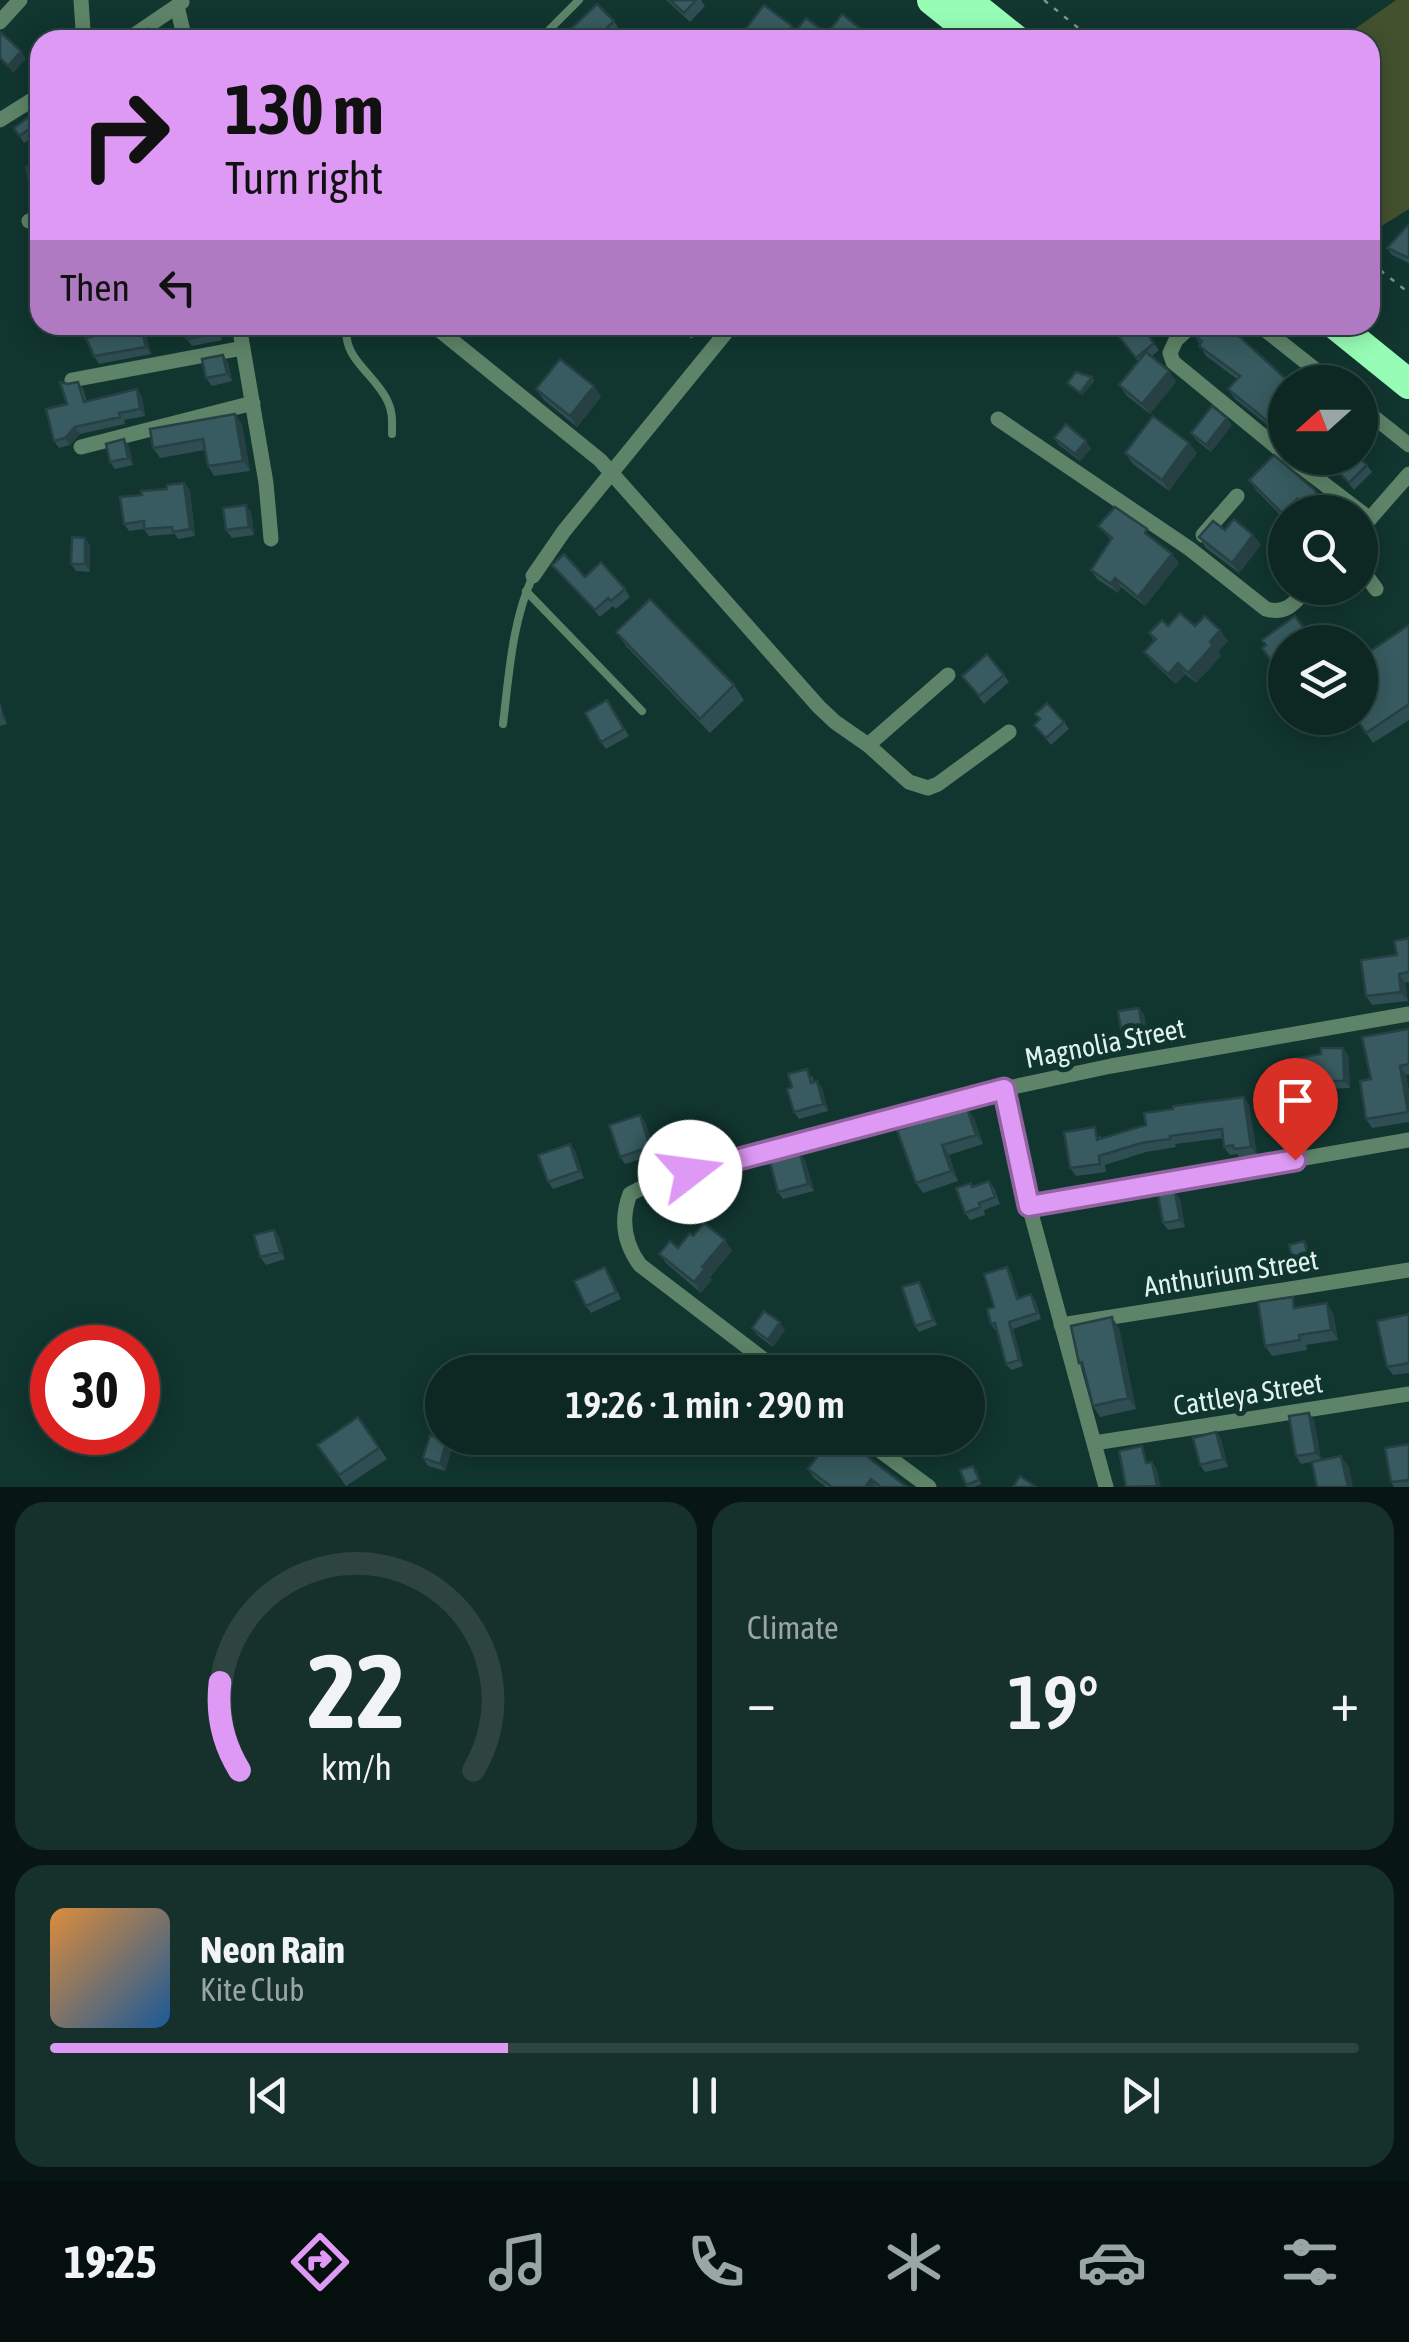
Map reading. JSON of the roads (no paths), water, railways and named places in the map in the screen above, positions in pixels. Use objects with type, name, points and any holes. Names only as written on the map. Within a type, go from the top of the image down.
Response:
[{"type":"highway","points":[[932,0],[974,26]]},
{"type":"highway","points":[[1348,335],[1409,384]]},
{"type":"highway","points":[[1380,335],[1409,358]]},
{"type":"street","points":[[0,22],[20,0]]},
{"type":"street","points":[[81,0],[83,30]]},
{"type":"street","points":[[152,1],[176,6]]},
{"type":"street","points":[[141,30],[176,6]]},
{"type":"street","points":[[0,120],[30,102]]},
{"type":"street","points":[[241,335],[266,483],[271,538]]},
{"type":"street","points":[[445,335],[612,472],[819,707],[909,782],[928,788],[938,784],[1009,732]]},
{"type":"street","points":[[530,584],[564,531],[724,335]]},
{"type":"street","points":[[1181,335],[1170,353],[1173,362],[1268,440]]},
{"type":"street","points":[[1271,335],[1309,365]]},
{"type":"street","points":[[72,380],[243,348]]},
{"type":"street","points":[[82,447],[253,403]]},
{"type":"street","points":[[998,419],[1190,549],[1266,609],[1286,611],[1292,605]]},
{"type":"street","points":[[1378,420],[1409,445]]},
{"type":"street","points":[[1378,509],[1409,474]]},
{"type":"street","points":[[1309,475],[1332,495]]},
{"type":"street","points":[[1190,549],[1236,496]]},
{"type":"street","points":[[868,745],[948,675]]},
{"type":"street","name":"Magnolia Street","points":[[758,1355],[640,1265],[624,1232],[630,1194],[655,1182],[1004,1089],[1111,1066],[1409,1014]]},
{"type":"street","points":[[1004,1089],[1029,1206],[1106,1487]]},
{"type":"street","points":[[1029,1206],[1409,1140]]},
{"type":"street","name":"Anthurium Street","points":[[1061,1326],[1409,1270]]},
{"type":"street","name":"Cattleya Street","points":[[1094,1443],[1409,1394]]},
{"type":"street","points":[[886,1455],[929,1487]]},
{"type":"lane","points":[[548,30],[579,0]]},
{"type":"lane","points":[[346,335],[350,350],[390,406],[392,434]]},
{"type":"lane","points":[[530,584],[642,711]]},
{"type":"lane","points":[[503,724],[512,654],[530,584]]}]
